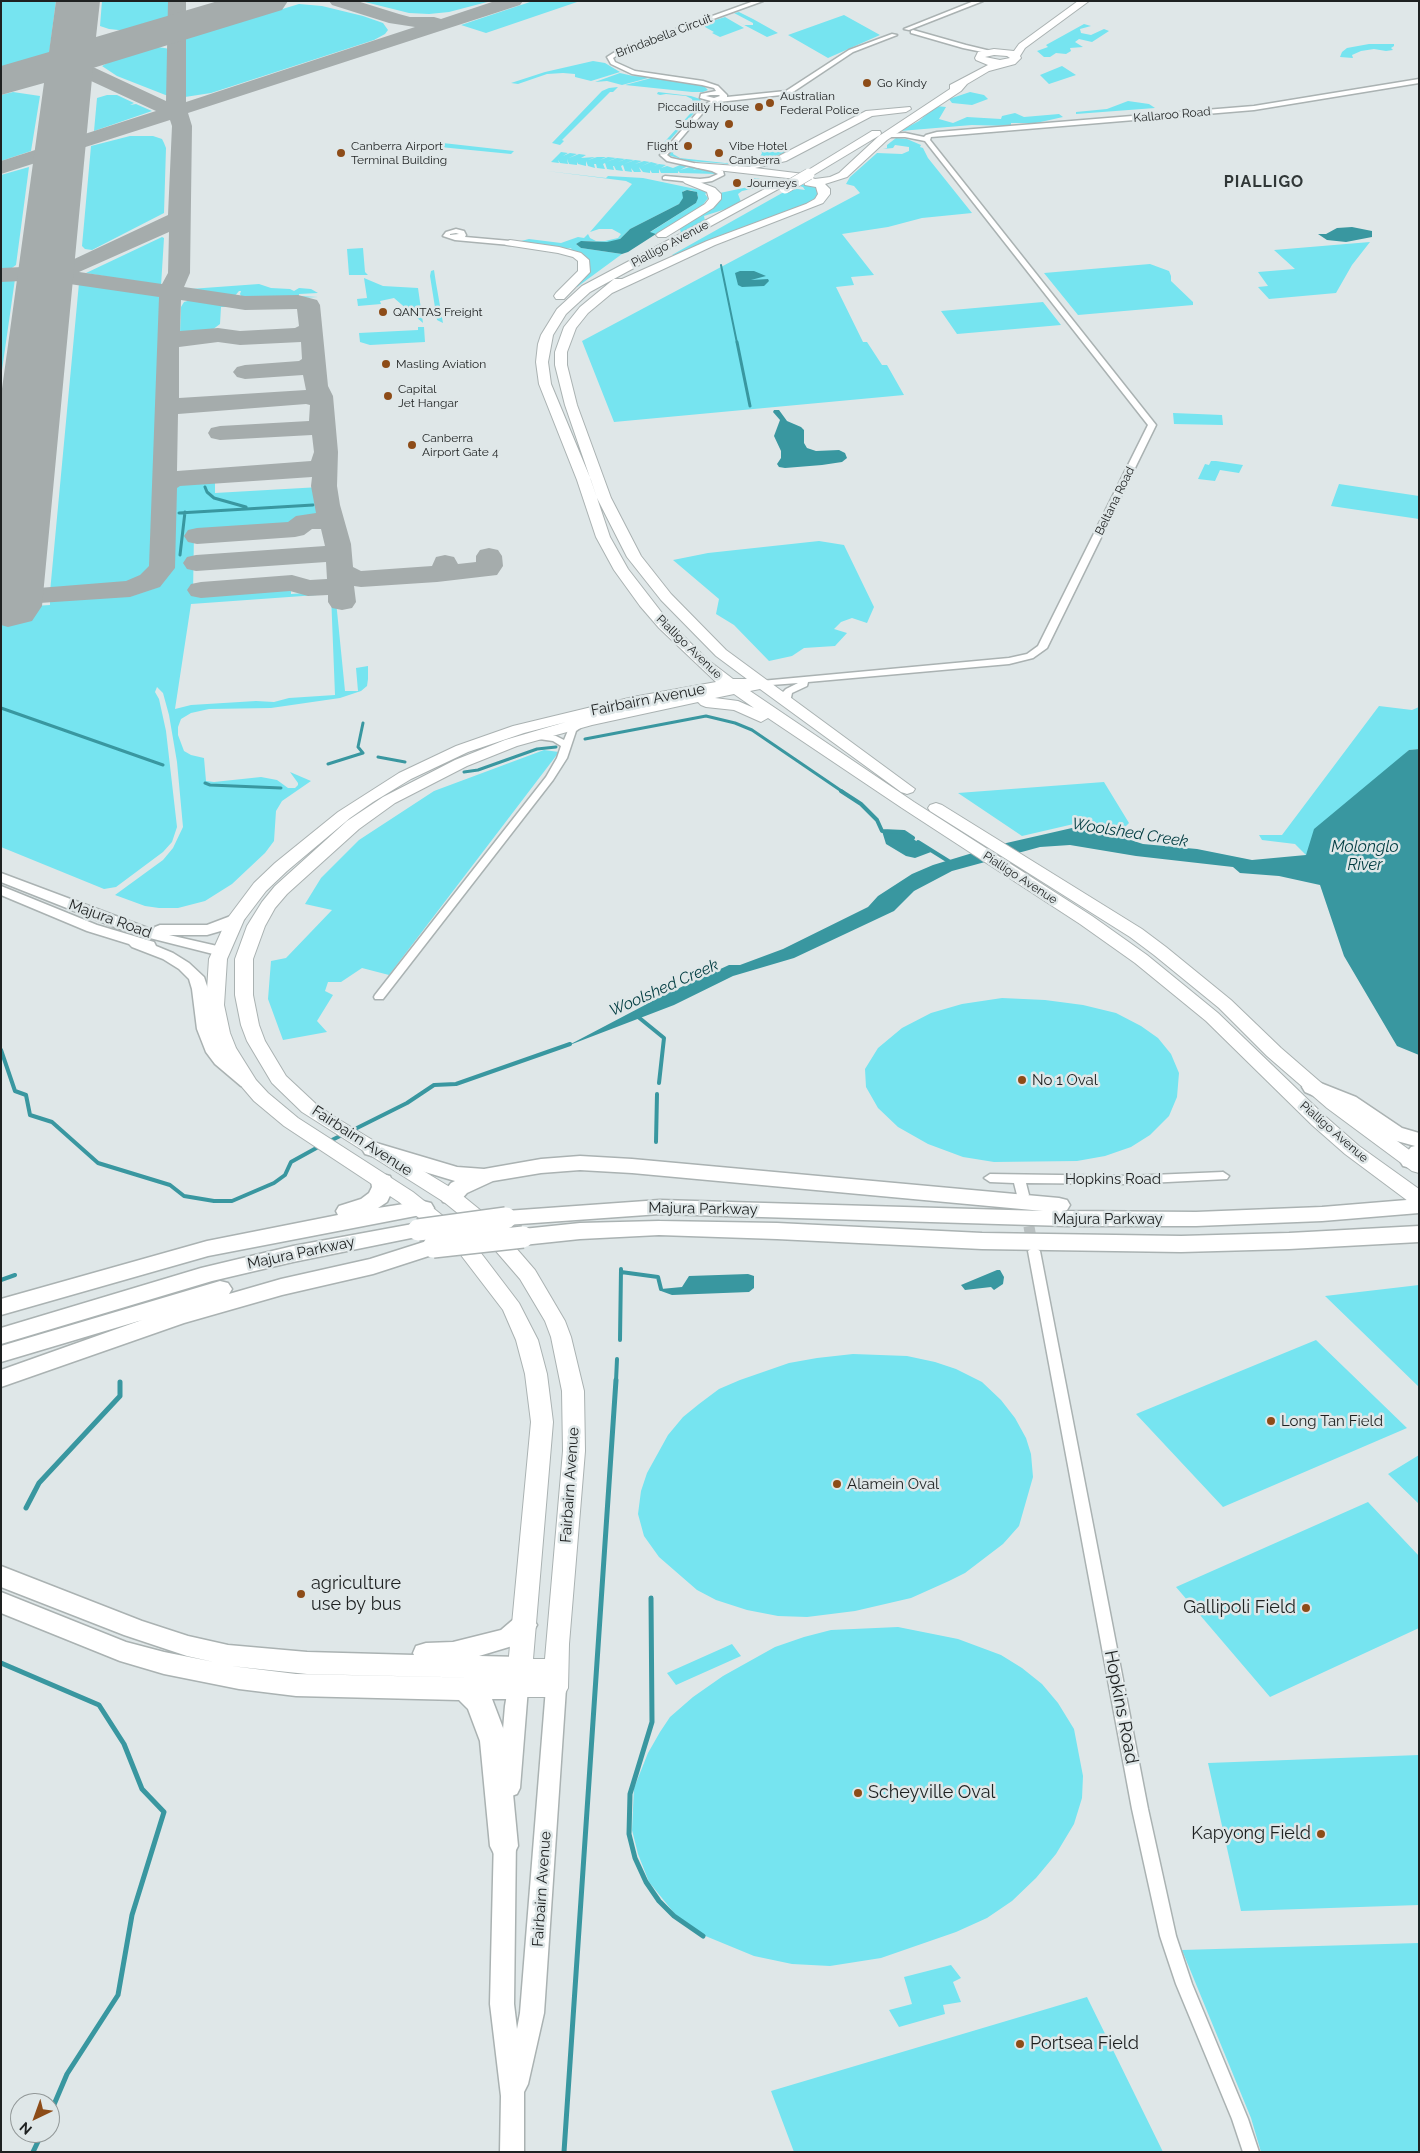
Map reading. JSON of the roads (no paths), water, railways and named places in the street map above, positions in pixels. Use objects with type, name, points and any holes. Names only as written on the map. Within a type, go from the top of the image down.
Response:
[{"type":"highway","points":[[1313,1087],[1348,1102],[1394,1133],[1419,1140]]},
{"type":"highway","points":[[371,1148],[456,1174],[488,1175],[541,1166],[592,1163],[1071,1206],[1251,1211],[1304,1215]]},
{"type":"highway","points":[[450,1201],[460,1188],[488,1175]]},
{"type":"highway","points":[[207,1249],[262,1228],[365,1206],[380,1195],[383,1188],[382,1181]]},
{"type":"highway","name":"Majura Parkway","points":[[1,1336],[210,1274],[293,1254],[425,1228],[506,1218],[660,1207],[1098,1219],[1196,1219],[1304,1215],[1416,1200]]},
{"type":"highway","points":[[1,1307],[207,1249],[335,1223],[425,1228]]},
{"type":"highway","points":[[1,1380],[193,1312],[281,1286],[379,1264],[425,1228]]},
{"type":"highway","name":"Majura Parkway","points":[[1,1354],[226,1287],[324,1266],[425,1228],[523,1237],[580,1231],[659,1228],[786,1231],[982,1241],[1181,1244],[1419,1234]]},
{"type":"highway","points":[[1,1576],[149,1634],[187,1646],[228,1655],[307,1663],[519,1678]]},
{"type":"highway","points":[[1,1602],[120,1651],[216,1674],[296,1685],[465,1689],[519,1678]]},
{"type":"highway","points":[[228,1655],[300,1650],[446,1653],[503,1640],[514,1634],[524,1625]]},
{"type":"highway","points":[[465,1689],[480,1703],[494,1741],[504,1846]]},
{"type":"main road","name":"Pialligo Avenue","points":[[959,831],[907,790],[761,684],[704,637],[648,577],[634,557],[604,498],[571,405],[563,378],[560,359],[563,344],[570,327],[584,310],[638,269],[964,81],[988,68],[1011,60],[1020,48],[1034,36],[1084,1]]},
{"type":"main road","name":"Pialligo Avenue","points":[[804,173],[975,68],[982,54],[993,52],[1034,36]]},
{"type":"main road","points":[[980,58],[993,63],[1011,60],[1007,53],[993,52]]},
{"type":"main road","points":[[609,290],[711,243],[810,206],[823,197],[843,175],[887,136],[957,89],[964,81]]},
{"type":"main road","points":[[699,165],[742,166],[775,161],[870,113],[906,109]]},
{"type":"main road","points":[[699,165],[793,175],[817,183],[824,189],[823,197]]},
{"type":"main road","points":[[719,177],[746,176],[817,183],[832,180],[843,175]]},
{"type":"main road","points":[[586,289],[602,273],[712,203],[715,196],[711,190],[690,181]]},
{"type":"main road","name":"Pialligo Avenue","points":[[781,186],[586,289],[561,312],[547,335],[542,362],[545,384],[584,480],[603,537],[613,556],[645,603],[702,663],[733,687],[908,805],[959,831],[1034,879],[1136,933],[1180,966],[1225,1004],[1313,1087],[1392,1149],[1416,1160]]},
{"type":"main road","points":[[510,242],[567,252],[580,258],[585,263],[584,272],[550,307],[538,328],[532,360],[545,384]]},
{"type":"main road","points":[[656,697],[699,678],[704,673],[702,663]]},
{"type":"main road","name":"Fairbairn Avenue","points":[[512,2152],[513,2096],[502,2004],[504,1846],[515,1706],[542,1422],[539,1393],[528,1340],[512,1308],[461,1241],[425,1228],[382,1181],[281,1115],[249,1083],[227,1048],[221,1033],[215,1004],[219,955],[236,919],[260,887],[280,867],[367,798],[405,776],[462,749],[519,729],[656,697],[761,684]]},
{"type":"main road","name":"Fairbairn Avenue","points":[[513,2096],[532,2013],[574,1451],[574,1406],[569,1371],[558,1329],[539,1292],[502,1242],[471,1213],[309,1108],[280,1079],[256,1040],[245,1009],[244,959],[256,926],[275,898],[295,876],[353,826],[389,800],[440,772],[487,752],[533,736],[733,687]]},
{"type":"main road","points":[[678,702],[729,704],[750,711],[840,769],[908,805]]},
{"type":"main road","name":"Majura Road","points":[[1,877],[112,928]]},
{"type":"main road","name":"Pialligo Avenue","points":[[1034,879],[1172,984],[1212,1017],[1319,1121],[1416,1200]]},
{"type":"main road","name":"Majura Road","points":[[1,890],[201,958],[219,955]]},
{"type":"main road","points":[[112,928],[182,931],[214,928],[226,925],[236,919]]},
{"type":"main road","points":[[112,928],[178,962],[193,974],[200,989],[206,1029],[214,1052],[221,1061],[249,1083]]},
{"type":"main road","points":[[219,955],[244,959]]},
{"type":"main road","points":[[1416,1160],[1411,1177],[1416,1200]]},
{"type":"main road","points":[[425,1228],[450,1201]]},
{"type":"main road","points":[[450,1201],[449,1214],[461,1241]]},
{"type":"main road","points":[[519,1678],[556,1678]]},
{"type":"street","name":"Brindabella Circuit","points":[[721,97],[717,88],[706,84],[659,76],[633,75],[624,72],[610,60],[611,55],[760,1]]},
{"type":"street","points":[[706,96],[760,96],[789,92],[851,51],[905,34],[980,1]]},
{"type":"street","points":[[905,34],[993,52]]},
{"type":"street","points":[[905,34],[980,58]]},
{"type":"street","name":"Kallaroo Road","points":[[927,140],[928,136],[937,134],[1254,108],[1419,81]]},
{"type":"street","points":[[706,84],[733,94],[760,96]]},
{"type":"street","points":[[705,107],[706,96],[711,89],[706,84]]},
{"type":"street","points":[[665,178],[690,181],[708,180],[719,177],[722,174],[720,171],[667,159],[664,156],[664,152],[705,107],[721,97]]},
{"type":"street","points":[[887,136],[905,135],[927,140]]},
{"type":"street","name":"Beltana Road","points":[[761,684],[1009,661],[1030,656],[1042,648],[1152,425],[927,140]]},
{"type":"street","points":[[458,238],[510,242]]},
{"type":"street","points":[[785,702],[786,694],[789,691],[815,680]]},
{"type":"street","points":[[379,997],[550,778],[562,758],[572,730],[582,723]]},
{"type":"street","points":[[533,736],[556,739],[566,745]]},
{"type":"street","name":"Hopkins Road","points":[[990,1178],[1128,1180],[1223,1176]]},
{"type":"street","points":[[1019,1179],[1023,1195]]},
{"type":"street","name":"Hopkins Road","points":[[1034,1250],[1140,1809],[1168,1936],[1184,1984],[1240,2119],[1251,2152]]},
{"type":"water","points":[[687,190],[697,192],[698,198],[696,203],[650,232],[656,234],[628,252],[622,254],[581,248],[576,244],[581,241],[607,242],[620,239],[630,229],[679,204],[683,198],[682,192]]},
{"type":"water","points":[[1352,227],[1372,231],[1372,237],[1346,242],[1327,240],[1318,234],[1326,234],[1337,228]]},
{"type":"water","points":[[754,271],[766,276],[751,280],[768,279],[769,281],[764,286],[742,287],[738,285],[735,273]]},
{"type":"water","points":[[774,410],[779,410],[787,421],[804,430],[804,443],[807,448],[816,451],[839,450],[845,453],[847,458],[842,462],[822,465],[779,467],[777,464],[781,458],[781,451],[774,436],[780,420],[773,412]]},
{"type":"water","name":"Molonglo River","points":[[1419,749],[1419,1055],[1397,1046],[1344,956],[1320,885],[1279,876],[1240,873],[1233,867],[1136,856],[1070,845],[1040,847],[952,871],[914,891],[894,911],[794,958],[733,976],[674,1005],[567,1046],[664,995],[729,965],[740,965],[783,949],[868,907],[878,896],[912,874],[933,865],[1002,844],[1072,828],[1112,834],[1143,844],[1197,849],[1252,860],[1306,855],[1314,829],[1409,750]]},
{"type":"water","points":[[882,831],[904,832],[931,852],[915,858],[906,856],[886,844]]},
{"type":"water","points":[[1000,1270],[1004,1277],[1003,1284],[994,1290],[991,1287],[965,1290],[961,1285]]},
{"type":"water","points":[[748,1274],[754,1276],[754,1288],[749,1292],[672,1295],[661,1291],[661,1289],[682,1287],[689,1276]]},
{"type":"waterway","points":[[721,265],[737,343]]},
{"type":"waterway","points":[[737,342],[750,406]]},
{"type":"waterway","points":[[205,487],[207,492],[214,498],[246,507]]},
{"type":"waterway","points":[[185,513],[313,505]]},
{"type":"waterway","points":[[179,513],[185,513]]},
{"type":"waterway","points":[[180,555],[185,513]]},
{"type":"waterway","points":[[1,708],[163,765]]},
{"type":"waterway","points":[[585,739],[706,716],[735,723],[752,730],[843,792]]},
{"type":"waterway","points":[[328,764],[363,753],[358,747],[363,723]]},
{"type":"waterway","points":[[464,772],[478,770],[537,749],[556,747]]},
{"type":"waterway","points":[[378,757],[405,762]]},
{"type":"waterway","points":[[205,783],[210,785],[281,788]]},
{"type":"waterway","points":[[841,791],[861,804],[877,820],[882,831],[904,832],[913,838]]},
{"type":"waterway","points":[[918,842],[950,862]]},
{"type":"waterway","points":[[637,1016],[664,1038],[659,1083]]},
{"type":"waterway","name":"Woolshed Creek","points":[[351,1131],[407,1103],[434,1085],[456,1084],[570,1044]]},
{"type":"waterway","name":"Woolshed Creek","points":[[1,1050],[15,1091],[26,1095],[30,1115],[52,1122],[98,1163],[170,1185],[184,1196],[214,1201],[232,1201],[274,1183],[285,1175],[291,1162],[320,1146]]},
{"type":"waterway","points":[[656,1142],[657,1094]]},
{"type":"waterway","name":"Woolshed Creek","points":[[328,1142],[344,1134]]},
{"type":"waterway","points":[[620,1340],[621,1269]]},
{"type":"waterway","points":[[621,1272],[658,1277],[661,1289]]},
{"type":"waterway","points":[[1,1280],[15,1275]]},
{"type":"waterway","points":[[616,1381],[617,1359]]},
{"type":"waterway","points":[[564,2152],[616,1380]]},
{"type":"waterway","points":[[26,1508],[39,1483],[120,1396],[120,1382]]},
{"type":"waterway","points":[[651,1598],[652,1722],[630,1794],[629,1834],[635,1858],[646,1882],[659,1901],[674,1916],[703,1936]]},
{"type":"waterway","points":[[1,1663],[99,1705],[124,1744],[142,1789],[164,1812],[132,1915],[118,1995],[67,2074],[59,2093]]},
{"type":"waterway","points":[[33,2152],[37,2143]]},
{"type":"tunnel","points":[[1026,1210],[1033,1249]]},
{"type":"place","name":"Go Kindy","points":[[867,83]]},
{"type":"place","name":"Australian Federal Police","points":[[770,103]]},
{"type":"place","name":"Piccadilly House","points":[[759,107]]},
{"type":"place","name":"Subway","points":[[729,124]]},
{"type":"place","name":"Flight","points":[[688,146]]},
{"type":"place","name":"Canberra Airport Terminal Building","points":[[341,153]]},
{"type":"place","name":"Vibe Hotel Canberra","points":[[719,153]]},
{"type":"place","name":"Journeys","points":[[737,183]]},
{"type":"place","name":"QANTAS Freight","points":[[383,312]]},
{"type":"place","name":"Masling Aviation","points":[[386,364]]},
{"type":"place","name":"Capital Jet Hangar","points":[[388,396]]},
{"type":"place","name":"Canberra Airport Gate 4","points":[[412,445]]},
{"type":"place","name":"No 1 Oval","points":[[1022,1080]]},
{"type":"place","name":"Long Tan Field","points":[[1271,1421]]},
{"type":"place","name":"Alamein Oval","points":[[837,1484]]},
{"type":"place","name":"agriculture use by bus","points":[[301,1594]]},
{"type":"place","name":"Gallipoli Field","points":[[1306,1608]]},
{"type":"place","name":"Scheyville Oval","points":[[858,1793]]},
{"type":"place","name":"Kapyong Field","points":[[1321,1834]]},
{"type":"place","name":"Portsea Field","points":[[1020,2044]]},
{"type":"district","name":"PIALLIGO","points":[[1264,182]]}]
